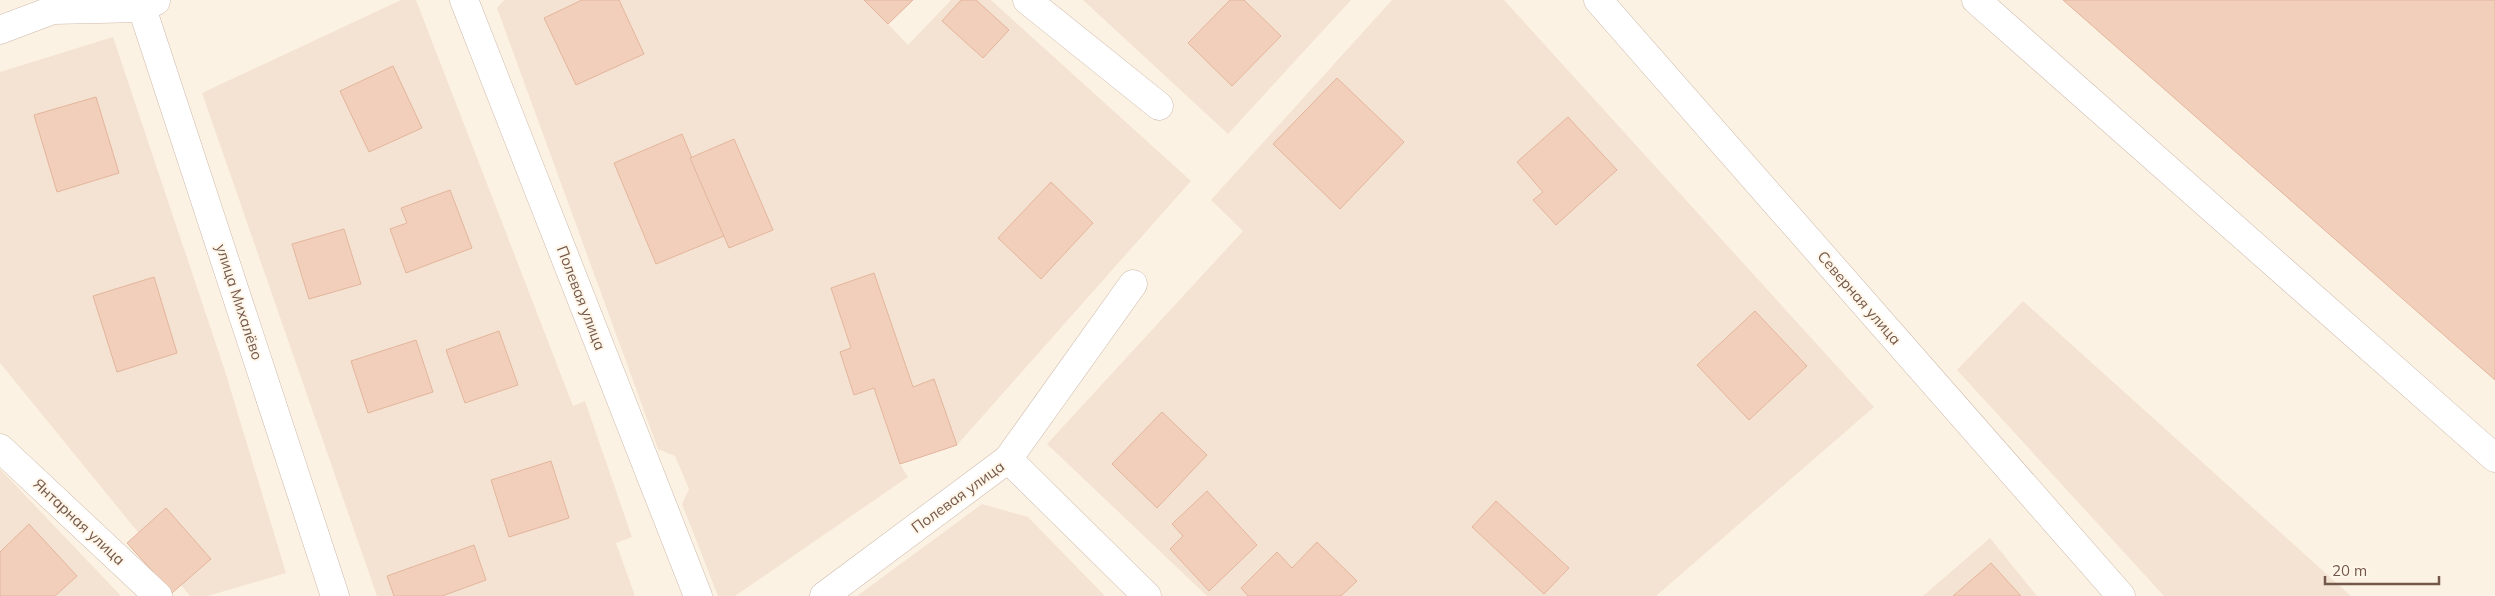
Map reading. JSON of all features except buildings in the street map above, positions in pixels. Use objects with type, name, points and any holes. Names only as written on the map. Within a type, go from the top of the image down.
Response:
[{"type":"street","name":"Полевая улица","points":[[464,0],[698,596]]},
{"type":"street","points":[[1027,0],[1159,106]]},
{"type":"street","name":"Северная улица","points":[[1598,0],[2121,596]]},
{"type":"street","points":[[1976,0],[2495,458]]},
{"type":"street","points":[[0,30],[53,10],[146,3]]},
{"type":"street","name":"улица Михалёво","points":[[146,3],[335,596]]},
{"type":"street","points":[[1008,460],[1132,284]]},
{"type":"street","name":"Янтарная улица","points":[[0,448],[158,596]]},
{"type":"street","name":"Полевая улица","points":[[824,596],[1008,460],[1147,596]]},
{"type":"shaded area","points":[[401,0],[416,0],[573,406],[585,401],[632,537],[616,543],[635,596],[377,596],[202,93]]},
{"type":"shaded area","points":[[504,0],[913,0],[888,24],[908,45],[951,0],[991,0],[1191,181],[957,445],[900,464],[908,477],[735,596],[718,596],[682,504],[689,489],[675,456],[658,449],[497,8]]},
{"type":"shaded area","points":[[1083,0],[1351,0],[1228,134]]},
{"type":"shaded area","points":[[1392,0],[1504,0],[1874,407],[1656,596],[1207,596],[1047,444],[1243,231],[1211,200]]},
{"type":"shaded area","points":[[113,37],[225,371],[286,573],[208,596],[190,596],[0,363],[0,72]]},
{"type":"shaded area","points":[[2023,301],[2351,596],[2164,596],[1957,370]]},
{"type":"shaded area","points":[[0,469],[121,596],[0,596]]},
{"type":"shaded area","points":[[982,504],[1028,517],[1105,596],[857,596]]},
{"type":"shaded area","points":[[1990,538],[2037,596],[1923,596]]}]
